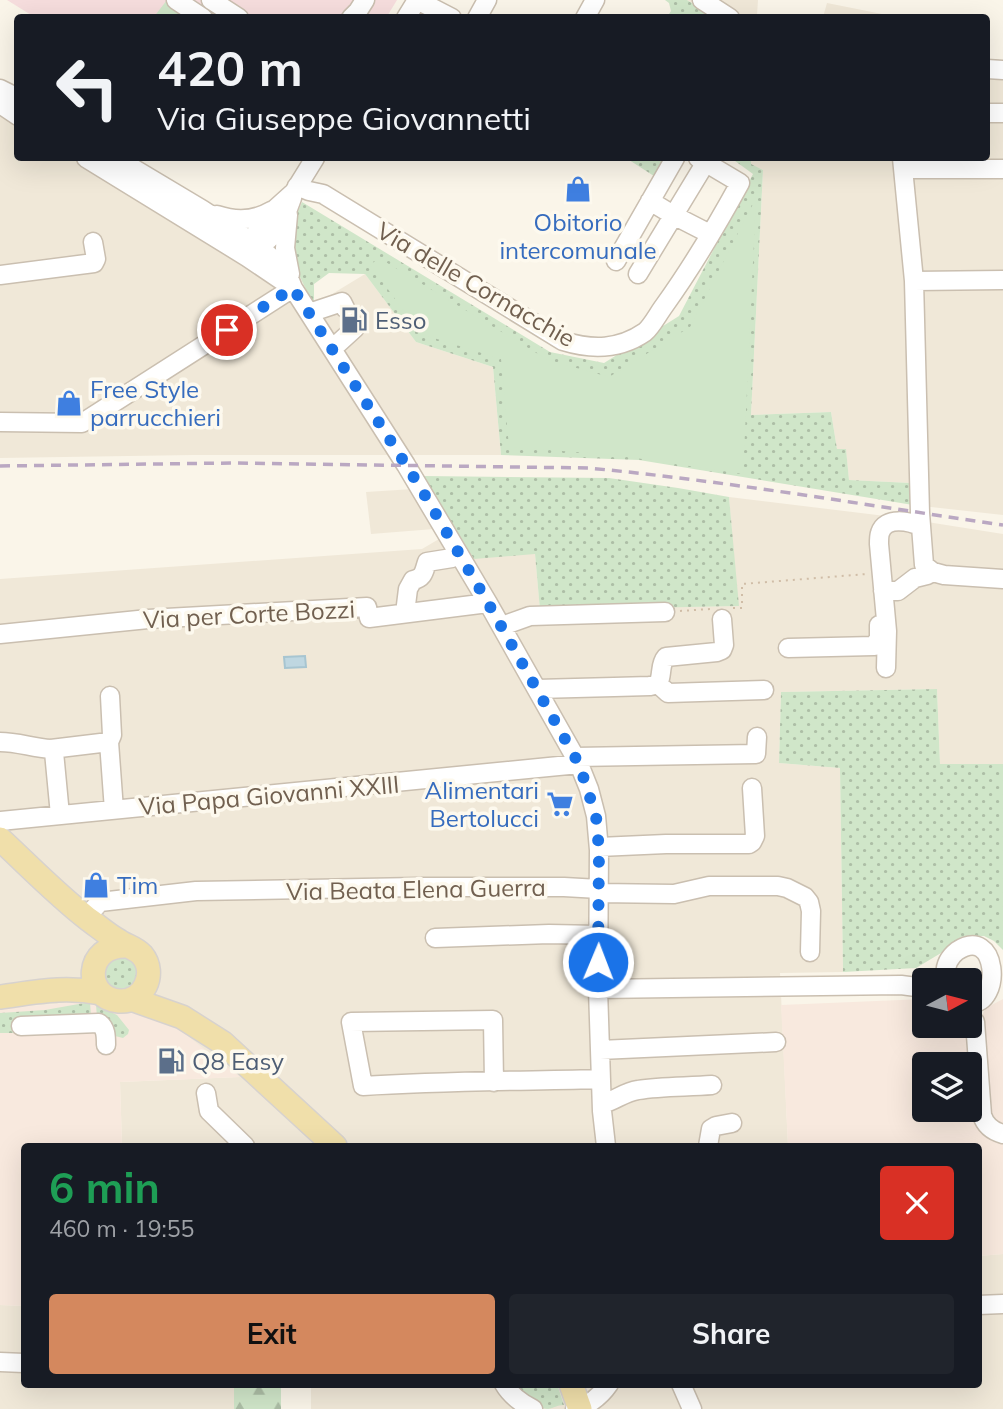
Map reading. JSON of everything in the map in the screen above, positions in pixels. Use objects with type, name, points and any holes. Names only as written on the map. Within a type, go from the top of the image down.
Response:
[{"type":"main road","points":[[0,839],[77,910],[142,956],[149,972],[147,982],[138,995],[118,1001],[109,999],[95,985],[93,975],[98,959],[77,910]]},
{"type":"main road","points":[[61,989],[85,974],[110,947],[127,946]]},
{"type":"main road","points":[[147,982],[181,1017]]},
{"type":"main road","points":[[0,997],[61,989],[101,993]]},
{"type":"main road","points":[[131,999],[181,1017],[232,1051],[328,1143]]},
{"type":"main road","points":[[572,1388],[578,1409]]},
{"type":"street","points":[[176,0],[197,14]]},
{"type":"street","points":[[211,0],[233,14]]},
{"type":"street","points":[[417,0],[444,14]]},
{"type":"street","points":[[702,0],[724,14]]},
{"type":"street","points":[[92,161],[252,248]]},
{"type":"street","points":[[121,161],[203,210],[252,248],[293,288],[400,455],[502,626],[577,761],[596,816],[599,847],[598,989],[606,1143]]},
{"type":"street","points":[[252,248],[259,228],[289,198],[313,161]]},
{"type":"street","points":[[616,261],[673,161]]},
{"type":"street","points":[[638,274],[701,161]]},
{"type":"street","name":"Via delle Cornacchie","points":[[289,198],[310,191],[323,194],[563,341],[581,346],[616,346],[646,331],[672,295],[740,183],[704,161]]},
{"type":"street","points":[[1003,169],[902,163],[914,281],[923,565],[944,575],[1003,579]]},
{"type":"street","points":[[203,210],[225,218],[253,218],[289,198]]},
{"type":"street","points":[[289,198],[285,248],[293,288]]},
{"type":"street","points":[[650,201],[710,234]]},
{"type":"street","points":[[0,275],[94,263],[96,259],[93,242]]},
{"type":"street","points":[[914,281],[1003,280]]},
{"type":"street","points":[[0,422],[82,423],[293,288]]},
{"type":"street","points":[[309,313],[342,302],[355,328],[332,349]]},
{"type":"street","points":[[886,668],[887,631],[880,532],[886,525],[898,521],[911,522],[921,527]]},
{"type":"street","points":[[405,614],[408,589],[414,580],[423,575],[428,562],[452,558],[459,554]]},
{"type":"street","points":[[882,588],[898,591],[915,578],[933,572]]},
{"type":"street","points":[[788,648],[874,646],[878,642],[882,588]]},
{"type":"street","name":"Via per Corte Bozzi","points":[[0,634],[148,620],[367,607],[369,618],[488,603]]},
{"type":"street","points":[[502,626],[530,615],[665,612]]},
{"type":"street","points":[[658,684],[662,662],[666,657],[722,650],[722,612]]},
{"type":"street","points":[[537,689],[658,684],[668,693],[764,690]]},
{"type":"street","points":[[110,696],[112,735],[109,742],[114,810]]},
{"type":"street","name":"Via Papa Giovanni XXIII","points":[[0,821],[577,761],[756,754],[757,737]]},
{"type":"street","points":[[0,742],[16,742],[33,748],[51,749],[109,742]]},
{"type":"street","points":[[51,749],[54,752],[60,815]]},
{"type":"street","points":[[599,847],[749,844],[755,836],[751,788]]},
{"type":"street","name":"Via Beata Elena Guerra","points":[[77,910],[100,902],[196,891],[564,887],[674,894],[709,886],[778,886],[805,897],[809,902],[810,952]]},
{"type":"street","points":[[435,938],[598,935]]},
{"type":"street","points":[[948,968],[950,959],[964,948],[973,946],[990,952],[1002,967],[1002,973],[989,995]]},
{"type":"street","points":[[901,985],[912,982]]},
{"type":"street","points":[[598,989],[912,986]]},
{"type":"street","points":[[494,1082],[493,1020],[351,1022],[363,1086],[601,1079]]},
{"type":"street","points":[[21,1026],[99,1023],[105,1031],[106,1045]]},
{"type":"street","points":[[974,1038],[984,1122],[1003,1134]]},
{"type":"street","points":[[600,1050],[776,1042]]},
{"type":"street","points":[[602,1104],[636,1090],[712,1085]]},
{"type":"street","points":[[206,1093],[209,1111],[242,1143]]},
{"type":"street","points":[[709,1143],[711,1129],[732,1124]]},
{"type":"street","points":[[982,1306],[1003,1304]]},
{"type":"street","points":[[0,1362],[21,1363]]},
{"type":"street","points":[[506,1388],[521,1403],[533,1409]]},
{"type":"street","points":[[578,1409],[589,1404],[606,1388]]},
{"type":"street","points":[[683,1388],[692,1409]]},
{"type":"path","points":[[665,612],[722,612],[742,608],[742,584],[882,588]]},
{"type":"shaded area","points":[[7,0],[397,0],[388,14],[30,14]]},
{"type":"shaded area","points":[[687,0],[758,0],[757,14],[709,14]]},
{"type":"shaded area","points":[[827,3],[882,14],[824,14]]},
{"type":"shaded area","points":[[990,59],[1003,61],[1003,515],[913,505],[911,483],[849,480],[846,450],[837,449],[831,412],[751,415],[763,170],[750,164],[750,161],[990,161]]},
{"type":"shaded area","points":[[0,114],[14,122],[14,161],[77,161],[314,305],[365,274],[416,342],[493,367],[501,455],[0,458]]},
{"type":"shaded area","points":[[429,488],[535,554],[540,609],[738,606],[729,497],[902,518],[1003,534],[1003,764],[940,765],[937,689],[781,692],[779,763],[840,768],[843,972],[780,973],[788,1143],[122,1143],[120,1082],[239,1077],[88,996],[57,1004],[0,1008],[0,579],[422,549],[439,539],[434,529],[371,534],[366,492]]},
{"type":"shaded area","points":[[88,996],[151,1012],[166,1019],[240,1077],[120,1082],[122,1143],[21,1143],[21,1306],[0,1305],[0,1008],[57,1004]]},
{"type":"shaded area","points":[[1003,999],[1003,1254],[982,1256],[982,1143],[788,1143],[781,1005],[912,1000],[912,1038],[982,1038],[982,1016],[986,1008]]},
{"type":"shaded area","points":[[1003,1254],[1003,1409],[311,1409],[311,1388],[982,1388],[982,1256]]},
{"type":"shaded area","points":[[0,1305],[21,1306],[21,1388],[234,1388],[234,1409],[0,1409]]},
{"type":"green space","points":[[168,0],[187,14],[156,14]]},
{"type":"green space","points":[[665,0],[687,0],[709,14],[669,14],[669,3]]},
{"type":"green space","points":[[631,161],[668,161],[657,178]]},
{"type":"green space","points":[[735,161],[751,161],[751,164],[763,170],[751,415],[831,412],[837,449],[846,449],[849,480],[911,483],[913,505],[639,460],[501,455],[493,367],[416,342],[365,274],[329,273],[314,284],[314,305],[292,255],[292,231],[302,202],[550,352],[604,363],[679,316],[753,174]]},
{"type":"green space","points":[[756,198],[743,474],[615,455],[509,447],[501,359],[421,334],[370,265],[379,258],[548,360],[609,377],[690,327]]},
{"type":"green space","points":[[423,476],[609,478],[729,497],[739,606],[540,610],[535,554],[474,559]]},
{"type":"green space","points":[[937,689],[940,764],[1003,764],[1003,950],[984,936],[961,937],[916,968],[843,972],[840,768],[779,763],[781,692]]},
{"type":"green space","points":[[121,957],[132,962],[137,973],[132,984],[121,989],[110,984],[105,973],[110,962]]},
{"type":"green space","points":[[90,1002],[91,1016],[18,1033],[0,1033],[0,1013],[45,1010]]},
{"type":"green space","points":[[96,1005],[117,1015],[129,1030],[128,1034],[123,1038],[115,1036],[97,1017]]},
{"type":"green space","points":[[234,1388],[281,1388],[281,1409],[234,1409]]},
{"type":"green space","points":[[514,1388],[558,1388],[564,1405],[548,1409],[528,1400]]},
{"type":"water","points":[[305,656],[306,667],[285,668],[284,657]]},
{"type":"railway","points":[[0,466],[233,463],[588,468],[744,486],[1003,525]]},
{"type":"place","name":"Obitorio intercomunale","points":[[578,189]]},
{"type":"place","name":"Esso","points":[[354,320]]},
{"type":"place","name":"Free Style parrucchieri","points":[[69,403]]},
{"type":"place","name":"Alimentari Bertolucci","points":[[560,804]]},
{"type":"place","name":"Tim","points":[[96,885]]},
{"type":"place","name":"Q8 Easy","points":[[171,1061]]},
{"type":"route","points":[[227,330],[293,288],[406,465],[488,603],[579,764],[589,789],[596,816],[599,850],[598,962]]}]
